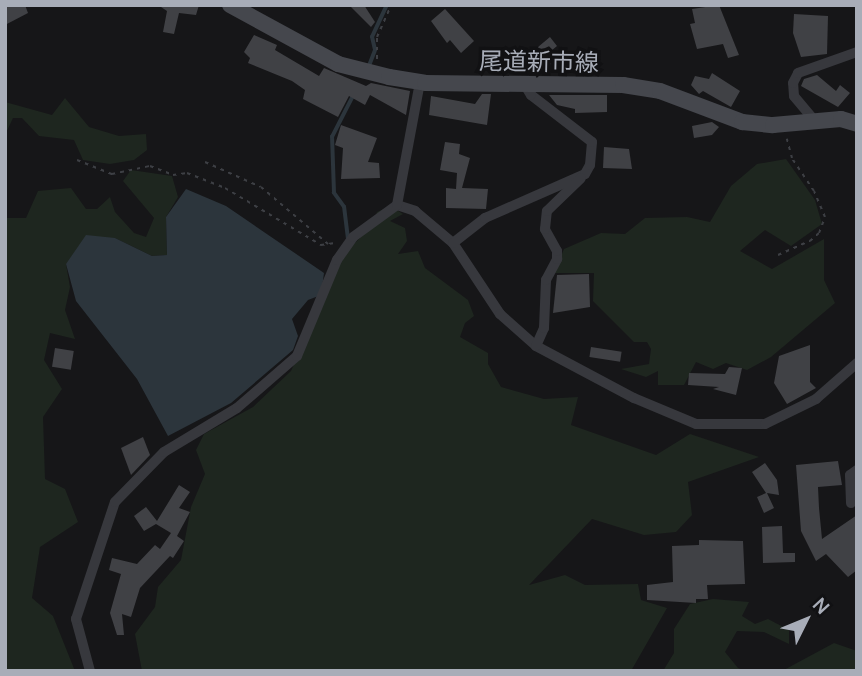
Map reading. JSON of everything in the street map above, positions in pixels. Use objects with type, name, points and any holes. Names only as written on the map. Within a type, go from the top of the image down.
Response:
[{"type":"main road","name":"尾道新市線","points":[[230,5],[306,50],[373,73],[420,82],[623,85],[660,91],[742,122],[783,124],[841,119],[857,124]]},
{"type":"street","points":[[814,120],[794,96],[793,83],[798,73],[857,52]]},
{"type":"street","points":[[90,671],[76,619],[115,502],[164,452],[237,408],[297,356],[349,242],[397,205],[420,82]]},
{"type":"street","points":[[524,84],[531,95],[592,142],[585,174],[547,211],[545,229],[557,251],[546,280],[544,328],[536,346]]},
{"type":"street","points":[[453,243],[485,218],[585,174]]},
{"type":"street","points":[[397,205],[415,211],[453,243],[485,296],[536,346],[634,398],[696,424],[732,427],[765,424],[796,412],[857,363]]},
{"type":"street","points":[[851,503],[850,475],[857,470]]},
{"type":"path","points":[[373,73],[377,37],[391,5]]},
{"type":"path","points":[[778,255],[810,241],[819,233],[825,217],[814,191],[792,159],[783,124]]},
{"type":"path","points":[[77,160],[112,174],[150,166],[173,175],[187,173],[225,188],[321,244],[349,242]]},
{"type":"path","points":[[205,162],[261,187],[328,244]]},
{"type":"shaded area","points":[[65,98],[89,127],[119,136],[146,134],[147,150],[134,160],[110,164],[83,160],[74,140],[39,136],[22,118],[13,118],[5,135],[5,102],[52,115]]},
{"type":"shaded area","points":[[786,159],[815,200],[822,224],[791,246],[765,230],[740,251],[772,269],[824,239],[824,280],[835,303],[771,357],[747,370],[726,363],[713,369],[696,362],[684,385],[658,385],[658,371],[646,377],[621,369],[649,364],[651,349],[647,342],[634,342],[593,301],[594,273],[554,273],[564,249],[601,233],[625,234],[645,218],[687,217],[710,222],[731,186],[757,164]]},
{"type":"shaded area","points":[[131,170],[172,176],[178,197],[166,217],[167,255],[152,256],[115,238],[66,264],[70,287],[65,310],[75,339],[50,333],[44,360],[62,389],[43,417],[45,479],[65,489],[78,522],[40,547],[32,598],[53,616],[75,671],[5,671],[5,218],[26,218],[38,191],[71,188],[86,209],[97,209],[110,197],[115,212],[134,233],[146,237],[154,218],[123,181]]},
{"type":"shaded area","points":[[186,189],[226,206],[324,273],[321,295],[308,300],[292,319],[298,336],[293,350],[231,403],[168,436],[137,379],[76,301],[66,264],[86,235],[115,238],[152,256],[167,255],[166,217]]},
{"type":"shaded area","points":[[390,206],[403,214],[390,221],[405,228],[407,241],[398,254],[418,251],[425,268],[468,300],[474,316],[465,323],[460,337],[488,353],[488,364],[501,387],[544,399],[578,397],[571,425],[656,455],[690,434],[759,457],[688,482],[692,515],[676,532],[644,535],[592,519],[529,585],[565,575],[585,585],[638,584],[641,600],[667,608],[631,671],[142,671],[135,634],[155,607],[158,587],[181,560],[191,507],[205,474],[196,450],[204,434],[253,407],[291,371],[342,256],[372,226],[377,212]]},
{"type":"shaded area","points":[[713,599],[749,602],[742,616],[755,624],[768,619],[789,630],[789,644],[764,632],[737,631],[725,652],[738,668],[746,671],[663,671],[674,653],[674,629],[690,604]]},
{"type":"shaded area","points":[[834,643],[857,651],[857,671],[782,671]]},
{"type":"building","points":[[5,5],[25,5],[28,13],[5,25]]},
{"type":"building","points":[[158,5],[199,5],[196,15],[179,13],[174,34],[163,32],[167,11]]},
{"type":"building","points":[[349,5],[364,5],[375,22],[371,27]]},
{"type":"building","points":[[719,5],[739,55],[728,58],[723,44],[697,49],[690,24],[695,23],[692,9]]},
{"type":"building","points":[[445,9],[474,41],[461,53],[450,40],[447,43],[431,21]]},
{"type":"building","points":[[794,14],[828,16],[827,54],[801,57],[793,33]]},
{"type":"building","points":[[254,35],[277,45],[275,50],[319,76],[324,68],[366,86],[371,83],[410,91],[406,115],[370,95],[365,105],[349,96],[338,117],[303,99],[305,90],[292,81],[248,63],[250,58],[244,52]]},
{"type":"building","points":[[550,37],[557,46],[551,51],[558,59],[538,73],[526,57]]},
{"type":"building","points":[[712,73],[740,91],[731,107],[703,91],[699,94],[691,85],[695,76],[709,79]]},
{"type":"building","points":[[817,75],[836,91],[840,85],[850,93],[838,107],[801,86],[804,79]]},
{"type":"building","points":[[482,94],[491,94],[487,125],[429,115],[431,96],[475,104]]},
{"type":"building","points":[[549,95],[607,95],[607,112],[575,113],[575,109],[557,105]]},
{"type":"building","points":[[712,122],[719,127],[712,135],[694,138],[692,126]]},
{"type":"building","points":[[341,125],[377,138],[368,162],[379,163],[380,178],[341,179],[343,148],[335,145]]},
{"type":"building","points":[[445,142],[460,144],[459,154],[470,158],[462,188],[488,189],[486,209],[446,208],[446,188],[456,189],[457,173],[440,170]]},
{"type":"building","points":[[604,147],[629,149],[632,169],[603,168]]},
{"type":"building","points":[[589,274],[590,307],[553,313],[557,275]]},
{"type":"building","points":[[810,345],[810,382],[816,388],[787,404],[774,383],[779,356]]},
{"type":"building","points":[[591,347],[622,352],[620,362],[589,357]]},
{"type":"building","points":[[55,348],[74,351],[71,370],[52,367]]},
{"type":"building","points":[[729,367],[742,368],[736,395],[713,389],[719,387],[688,385],[689,373],[725,374]]},
{"type":"building","points":[[143,437],[150,455],[131,475],[121,448]]},
{"type":"building","points":[[838,461],[842,485],[818,487],[819,508],[822,539],[857,515],[857,570],[848,577],[826,554],[816,561],[801,531],[796,465]]},
{"type":"building","points":[[765,463],[777,480],[779,495],[767,493],[774,508],[764,513],[757,497],[766,493],[752,472]]},
{"type":"building","points":[[179,485],[190,492],[179,508],[190,512],[177,536],[184,541],[173,558],[170,556],[140,588],[131,617],[122,614],[124,635],[117,635],[110,613],[121,574],[109,570],[112,558],[137,564],[155,545],[160,549],[171,533],[156,524],[144,531],[134,516],[146,507],[157,521]]},
{"type":"building","points":[[782,526],[783,553],[795,553],[795,562],[763,563],[762,527]]},
{"type":"building","points":[[699,540],[743,541],[745,584],[707,585],[708,599],[696,599],[696,603],[647,600],[647,585],[673,582],[672,546],[699,545]]},
{"type":"waterway","points":[[369,66],[375,50],[372,37],[387,5]]},
{"type":"waterway","points":[[348,239],[344,207],[334,193],[332,137],[354,94]]}]
